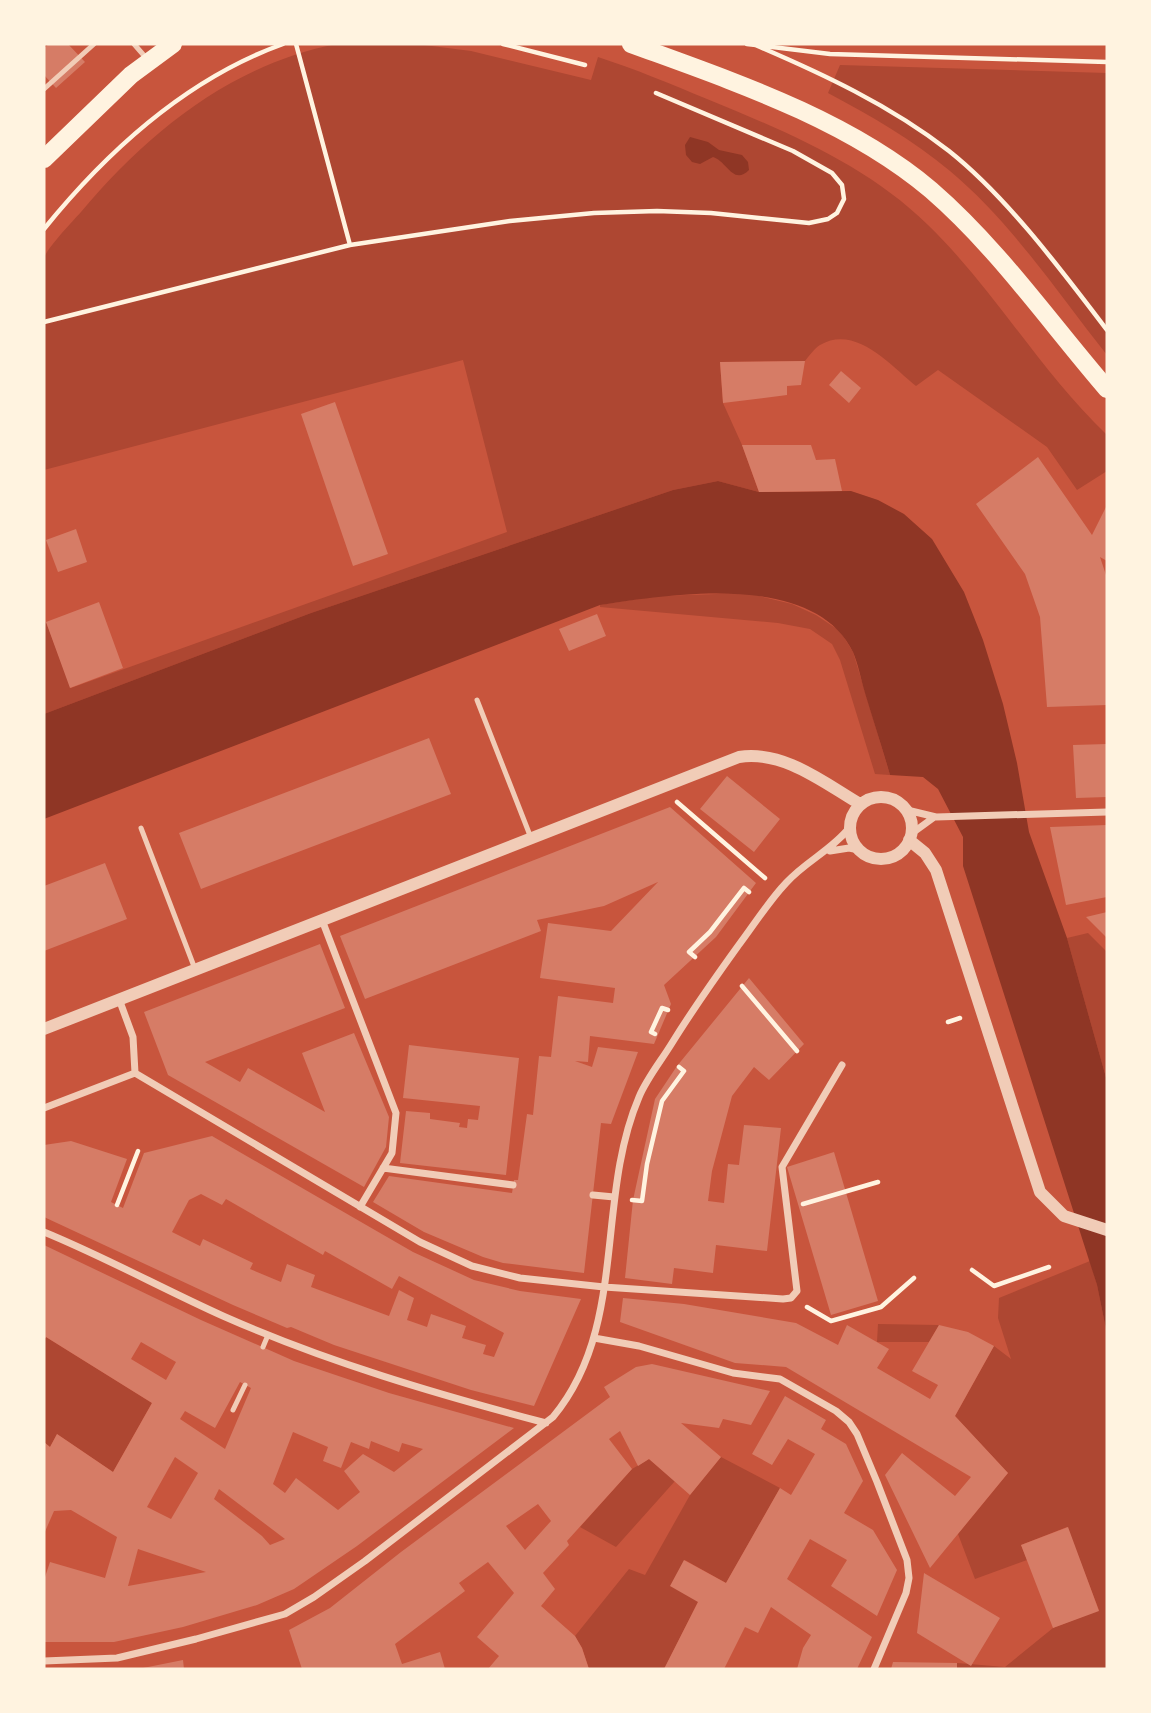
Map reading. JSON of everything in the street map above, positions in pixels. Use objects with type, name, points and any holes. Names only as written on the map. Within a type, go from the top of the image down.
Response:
[{"type":"main road","points":[[44,159],[87,115],[149,61],[173,44]]},
{"type":"main road","points":[[631,44],[780,102],[857,141],[913,176],[1002,262],[1107,389]]},
{"type":"street","points":[[44,1028],[731,760],[748,756],[778,759],[860,804]]},
{"type":"street","points":[[838,791],[845,801],[850,835],[859,850]]},
{"type":"street","points":[[44,1661],[117,1658],[285,1614],[365,1561],[558,1412],[574,1386],[601,1314],[614,1197],[624,1145],[643,1089],[697,1003],[768,905],[793,876],[837,843],[860,804],[872,798],[885,797],[897,801],[907,810],[936,817],[1107,812]]},
{"type":"street","points":[[907,810],[911,822],[910,837],[936,870],[1041,1192],[1054,1209],[1064,1216],[1107,1230]]},
{"type":"street","points":[[897,855],[910,837],[936,817]]},
{"type":"street","points":[[825,852],[849,848],[859,850],[872,858],[882,859],[897,855],[921,859],[936,870]]},
{"type":"street","points":[[322,920],[396,1113],[392,1153],[360,1207]]},
{"type":"street","points":[[119,999],[133,1037],[135,1073]]},
{"type":"street","points":[[135,1073],[420,1242],[480,1269],[520,1278],[604,1287],[791,1298],[797,1291],[782,1167],[842,1065]]},
{"type":"street","points":[[44,1108],[135,1073]]},
{"type":"street","points":[[383,1168],[513,1185]]},
{"type":"street","points":[[593,1195],[614,1197]]},
{"type":"street","points":[[44,1232],[268,1335],[340,1363],[449,1397],[546,1423]]},
{"type":"street","points":[[594,1338],[639,1346],[733,1373],[780,1379],[836,1411],[849,1422],[862,1446],[909,1569],[906,1593],[874,1669]]},
{"type":"lane","points":[[44,89],[94,44]]},
{"type":"lane","points":[[134,44],[149,61]]},
{"type":"lane","points":[[477,700],[531,838]]},
{"type":"lane","points":[[141,828],[195,970]]},
{"type":"lane","points":[[263,1347],[268,1335]]},
{"type":"lane","points":[[233,1410],[245,1385]]},
{"type":"path","points":[[44,229],[94,170],[184,94],[229,66],[283,44]]},
{"type":"path","points":[[296,44],[350,245]]},
{"type":"path","points":[[503,44],[585,65]]},
{"type":"path","points":[[747,44],[830,54],[1107,62]]},
{"type":"path","points":[[44,322],[350,245],[510,221],[657,211],[711,213],[809,223],[828,219],[837,213],[844,199],[842,185],[832,173],[770,140],[656,93]]},
{"type":"path","points":[[673,799],[765,878]]},
{"type":"path","points":[[695,957],[690,952],[710,932],[744,888],[749,892]]},
{"type":"path","points":[[742,986],[797,1051]]},
{"type":"path","points":[[657,1035],[651,1032],[662,1008],[668,1010]]},
{"type":"path","points":[[633,1200],[642,1201],[646,1164],[662,1101],[684,1071],[677,1066]]},
{"type":"path","points":[[117,1205],[138,1151]]},
{"type":"path","points":[[798,1206],[878,1182]]},
{"type":"path","points":[[972,1270],[993,1286],[1049,1267]]},
{"type":"path","points":[[791,1298],[831,1321],[881,1307],[914,1278]]},
{"type":"shaded area","points":[[337,44],[416,44],[471,51],[591,80],[598,57],[736,111],[795,137],[852,167],[879,184],[928,225],[974,276],[1060,384],[1107,435],[1107,471],[1077,490],[1047,447],[938,370],[916,386],[860,343],[833,340],[820,345],[805,361],[720,362],[723,403],[759,492],[718,481],[673,490],[311,613],[44,714],[46,622],[71,688],[507,532],[463,360],[44,470],[42,268],[50,248],[134,155],[195,106],[262,67]]},
{"type":"shaded area","points":[[840,65],[1107,73],[1107,355],[1014,235],[972,191],[906,139],[828,93]]},
{"type":"shaded area","points":[[690,137],[708,142],[719,150],[742,155],[748,162],[749,170],[743,174],[734,174],[713,157],[700,164],[692,162],[686,155],[685,145]]},
{"type":"shaded area","points":[[718,481],[759,492],[851,491],[878,500],[904,514],[932,539],[964,592],[983,640],[1003,704],[1029,832],[1067,938],[1107,1081],[1107,1334],[1097,1285],[963,866],[963,837],[938,789],[923,777],[890,775],[853,652],[834,626],[807,609],[774,599],[738,594],[664,596],[600,605],[44,819],[44,714],[311,613],[673,490]]},
{"type":"shaded area","points":[[747,593],[792,604],[816,615],[840,631],[853,652],[890,775],[875,774],[840,660],[832,644],[810,629],[778,623],[600,607],[657,596]]},
{"type":"shaded area","points":[[1088,933],[1107,952],[1107,1081],[1067,938]]},
{"type":"shaded area","points":[[1090,1261],[1107,1334],[1107,1669],[957,1669],[957,1663],[1005,1667],[1053,1628],[1099,1610],[1067,1527],[1021,1545],[1027,1560],[975,1579],[958,1534],[1008,1473],[955,1416],[994,1346],[1011,1359],[998,1318],[999,1298]]},
{"type":"shaded area","points":[[878,1324],[939,1325],[929,1342],[877,1342]]},
{"type":"shaded area","points":[[46,1337],[152,1403],[113,1472],[57,1434],[50,1447],[44,1442]]},
{"type":"shaded area","points":[[721,1457],[780,1488],[726,1583],[685,1560],[698,1602],[664,1669],[589,1669],[575,1636],[629,1569],[645,1575],[690,1495]]},
{"type":"shaded area","points":[[649,1459],[675,1481],[616,1547],[580,1527],[632,1469]]},
{"type":"building","points":[[49,44],[68,44],[85,62],[56,88],[44,75],[44,48]]},
{"type":"building","points":[[805,361],[801,385],[787,386],[787,395],[723,403],[720,362]]},
{"type":"building","points":[[841,371],[861,388],[849,403],[829,385]]},
{"type":"building","points":[[335,402],[388,554],[353,566],[301,414]]},
{"type":"building","points":[[742,445],[811,445],[816,460],[835,459],[842,491],[759,492]]},
{"type":"building","points":[[1038,457],[1092,535],[1107,505],[1107,561],[1100,557],[1107,578],[1107,705],[1047,707],[1040,617],[1025,574],[976,504]]},
{"type":"building","points":[[76,529],[87,562],[58,572],[46,540]]},
{"type":"building","points":[[99,602],[123,668],[70,688],[46,622]]},
{"type":"building","points":[[597,614],[606,636],[569,651],[559,629]]},
{"type":"building","points":[[429,738],[451,794],[201,889],[179,833]]},
{"type":"building","points":[[1107,744],[1107,797],[1076,798],[1073,745]]},
{"type":"building","points":[[727,776],[780,819],[754,852],[700,809]]},
{"type":"building","points":[[670,807],[756,883],[716,937],[664,985],[671,1004],[654,1044],[590,1036],[588,1062],[575,1061],[592,1067],[598,1047],[638,1052],[611,1124],[601,1123],[584,1273],[503,1263],[483,1257],[424,1232],[373,1202],[389,1176],[512,1193],[514,1180],[518,1180],[527,1114],[533,1115],[539,1056],[551,1057],[558,996],[613,1003],[615,988],[540,978],[548,923],[611,931],[658,882],[604,906],[537,920],[541,931],[365,999],[340,936]]},
{"type":"building","points":[[1107,825],[1107,897],[1066,905],[1050,827]]},
{"type":"building","points":[[105,863],[127,919],[44,951],[44,886]]},
{"type":"building","points":[[1107,912],[1107,938],[1086,917]]},
{"type":"building","points":[[320,944],[345,1008],[205,1062],[240,1082],[248,1068],[325,1112],[302,1053],[354,1033],[389,1117],[386,1147],[364,1187],[168,1075],[144,1012]]},
{"type":"building","points":[[749,978],[804,1044],[769,1080],[754,1067],[732,1096],[712,1171],[708,1201],[724,1203],[728,1164],[739,1165],[744,1125],[781,1128],[767,1251],[716,1245],[713,1273],[674,1268],[672,1284],[625,1278],[633,1200],[655,1099],[677,1066]]},
{"type":"building","points":[[409,1045],[519,1058],[506,1175],[400,1163],[406,1111],[430,1113],[430,1119],[460,1123],[459,1127],[467,1128],[468,1119],[478,1120],[480,1106],[403,1098]]},
{"type":"building","points":[[212,1136],[413,1252],[474,1280],[520,1291],[581,1299],[534,1406],[471,1390],[334,1345],[291,1327],[287,1328],[44,1217],[44,1145],[71,1141],[127,1159],[111,1202],[123,1208],[144,1153]],"holes":[[[201,1194],[222,1205],[226,1199],[323,1255],[325,1251],[392,1289],[399,1276],[504,1333],[494,1357],[483,1354],[486,1345],[462,1338],[466,1326],[431,1314],[427,1327],[407,1320],[414,1298],[399,1290],[389,1316],[311,1287],[315,1275],[287,1264],[281,1282],[250,1269],[253,1263],[203,1239],[200,1246],[172,1232],[189,1200]]]},
{"type":"building","points":[[834,1152],[878,1301],[831,1315],[787,1167]]},
{"type":"building","points":[[44,1245],[294,1361],[389,1393],[514,1428],[357,1546],[294,1589],[257,1605],[183,1627],[114,1642],[44,1642],[44,1580],[50,1562],[105,1578],[117,1537],[71,1510],[54,1511],[44,1534],[44,1442],[50,1447],[57,1434],[113,1472],[152,1403],[46,1337],[44,1340]],"holes":[[[141,1342],[176,1362],[166,1380],[131,1359]],[[240,1382],[251,1388],[225,1449],[180,1419],[185,1411],[215,1428]],[[293,1432],[328,1447],[323,1461],[341,1468],[351,1442],[369,1449],[371,1441],[399,1452],[402,1443],[423,1449],[394,1472],[363,1454],[344,1471],[360,1492],[338,1510],[296,1478],[285,1493],[273,1484]],[[175,1457],[198,1473],[171,1519],[147,1507]],[[219,1489],[285,1539],[270,1545],[214,1499]],[[138,1549],[206,1572],[128,1586]]]},
{"type":"building","points":[[623,1298],[684,1304],[796,1323],[838,1345],[847,1325],[889,1349],[877,1368],[930,1399],[938,1385],[912,1371],[939,1325],[968,1332],[994,1346],[955,1416],[1008,1473],[930,1568],[885,1475],[902,1453],[955,1496],[971,1477],[786,1367],[735,1363],[620,1322]]},
{"type":"building","points":[[652,1364],[770,1391],[751,1425],[723,1419],[719,1428],[681,1423],[721,1457],[690,1495],[649,1459],[638,1466],[620,1431],[609,1439],[632,1469],[567,1541],[569,1545],[543,1573],[555,1589],[541,1606],[575,1636],[589,1669],[488,1669],[499,1656],[477,1637],[514,1593],[488,1562],[459,1583],[465,1591],[395,1644],[402,1664],[440,1652],[445,1669],[302,1669],[289,1630],[330,1608],[610,1397],[604,1387],[636,1367]],"holes":[[[538,1504],[551,1521],[525,1550],[506,1526]]]},
{"type":"building","points":[[785,1396],[826,1420],[821,1429],[846,1444],[863,1481],[844,1513],[873,1530],[897,1570],[877,1616],[831,1586],[847,1560],[810,1539],[787,1579],[872,1637],[857,1669],[797,1669],[803,1648],[811,1635],[771,1607],[758,1633],[745,1627],[724,1669],[664,1669],[698,1602],[670,1586],[684,1560],[726,1583],[780,1488],[791,1495],[815,1454],[788,1439],[772,1465],[752,1454]]},
{"type":"building","points":[[1068,1527],[1099,1611],[1053,1628],[1021,1545]]},
{"type":"building","points":[[924,1573],[1000,1618],[971,1666],[917,1633]]},
{"type":"building","points":[[183,1660],[184,1669],[143,1668]]},
{"type":"building","points":[[893,1662],[957,1663],[957,1669],[891,1669]]}]
